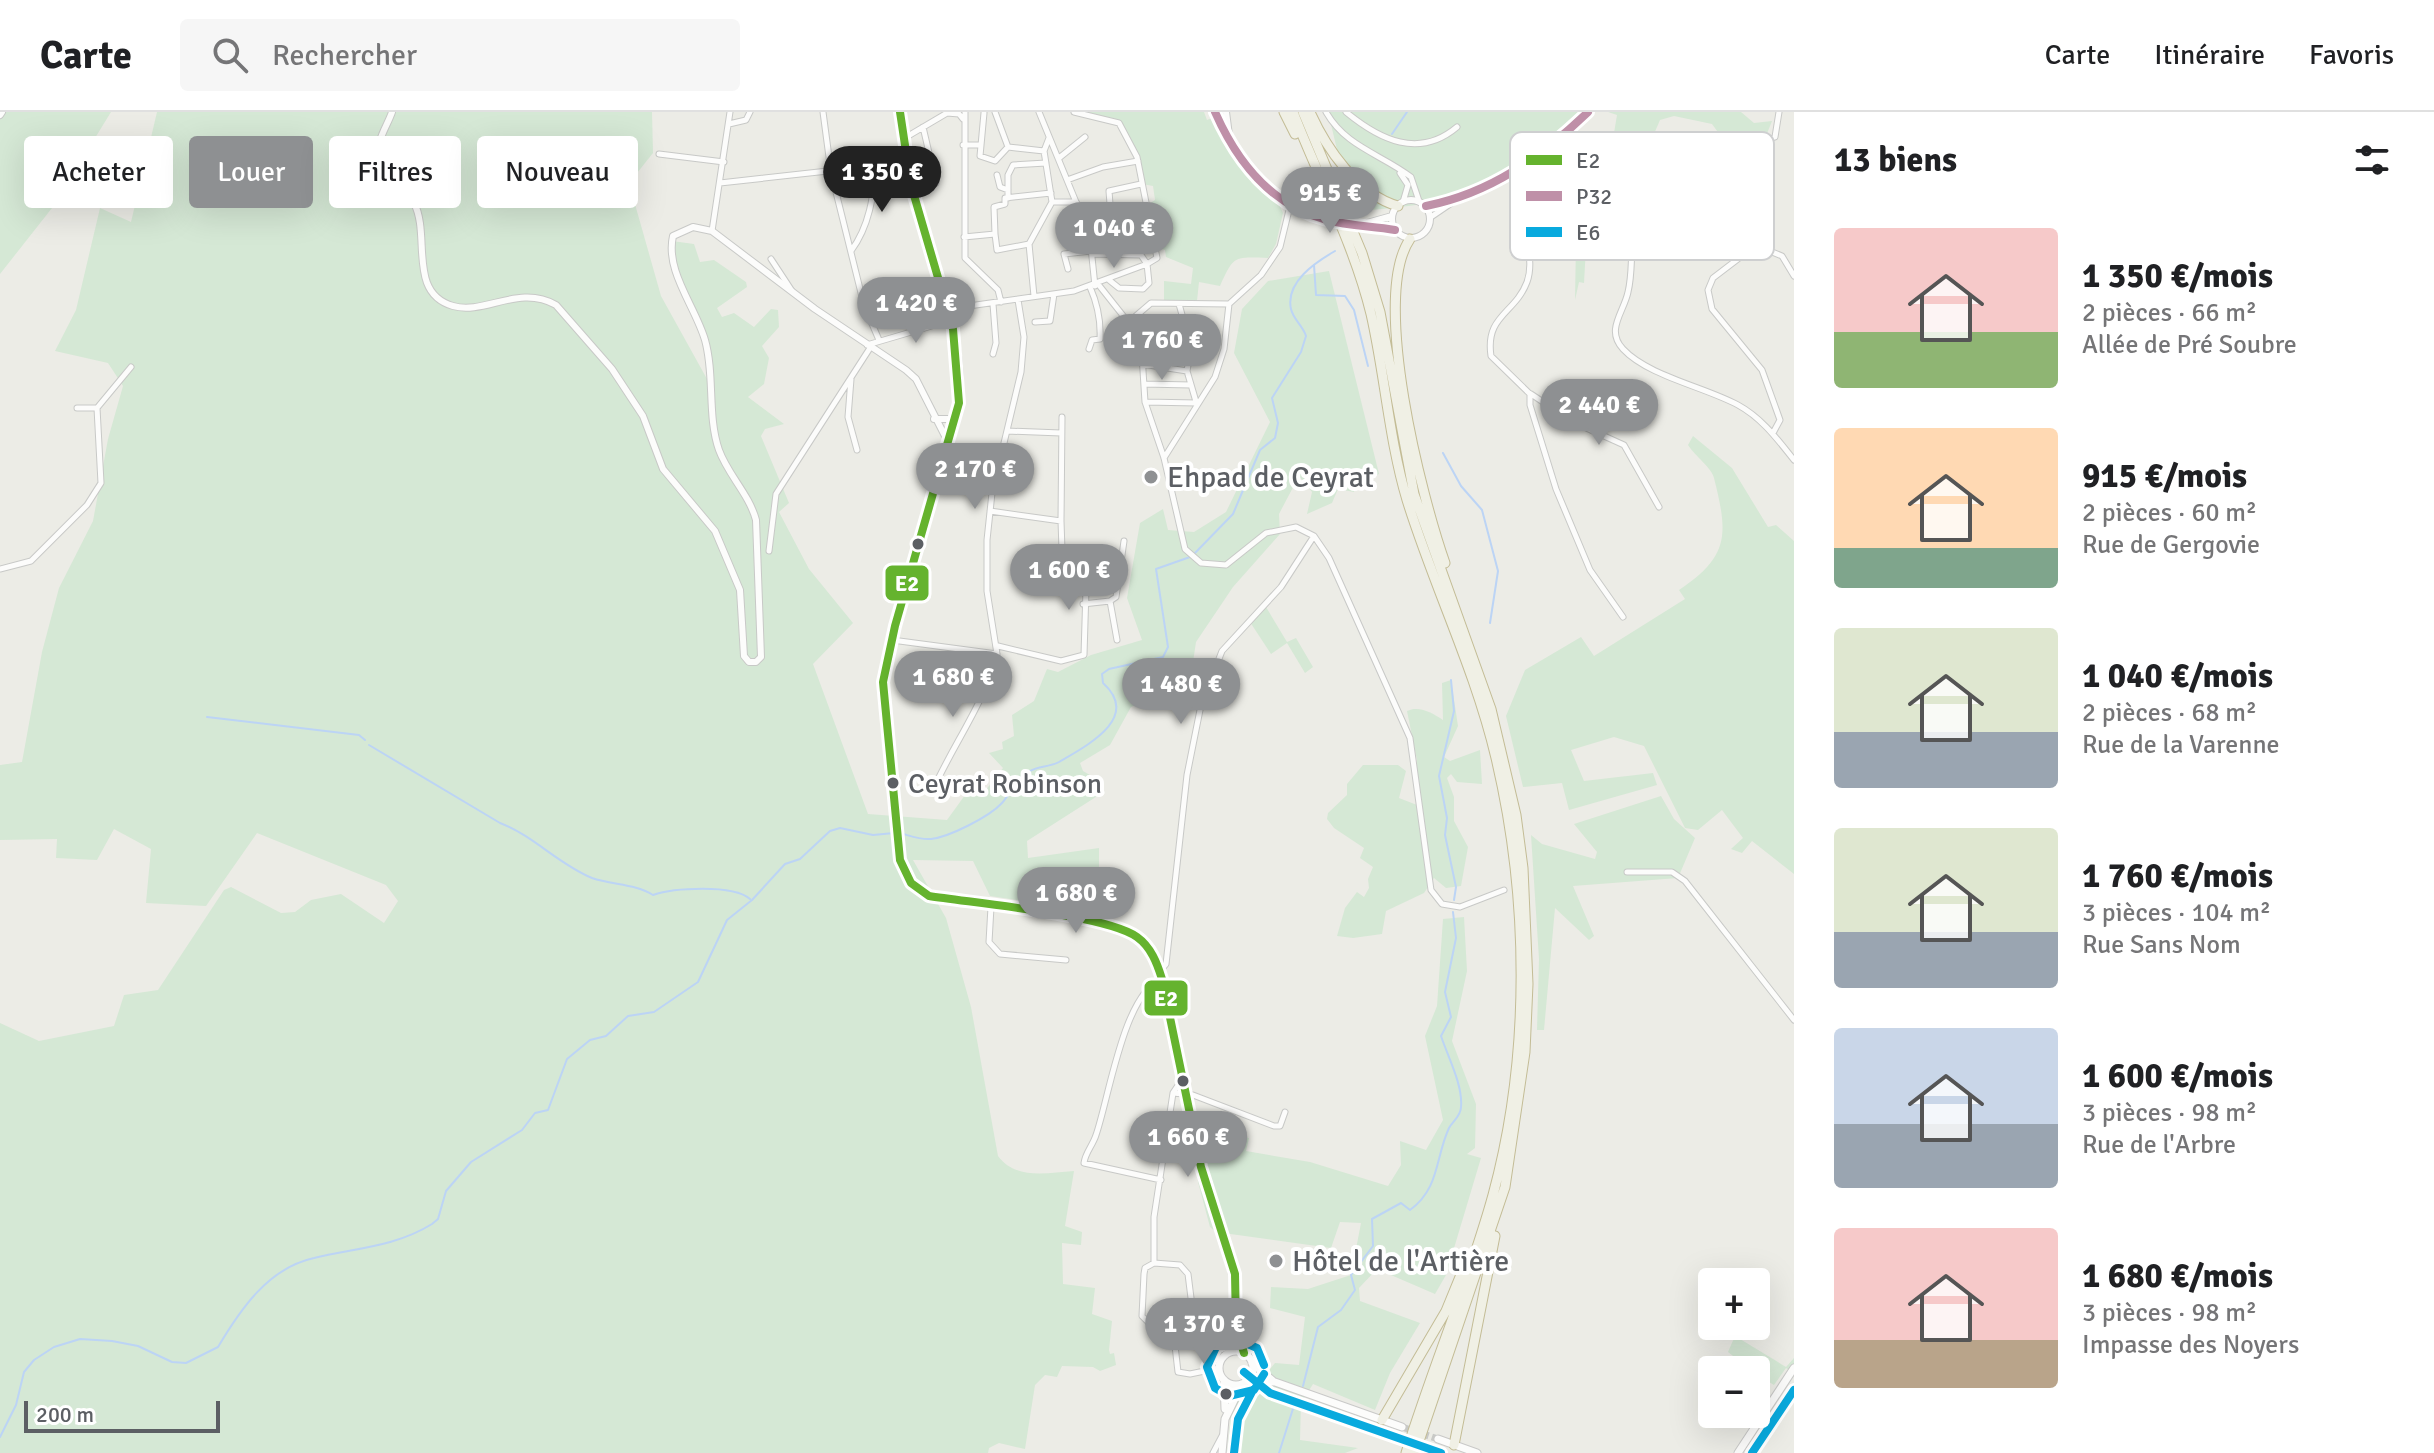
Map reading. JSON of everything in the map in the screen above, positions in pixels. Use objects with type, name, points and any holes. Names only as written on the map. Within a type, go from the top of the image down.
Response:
[{"type":"highway","points":[[1284,112],[1308,165],[1321,184]]},
{"type":"highway","points":[[1293,112],[1352,254],[1371,314],[1405,495],[1483,711],[1507,818],[1520,933],[1515,1065],[1494,1192],[1406,1453]]},
{"type":"highway","points":[[1303,112],[1362,253],[1380,312],[1414,494],[1461,620]]},
{"type":"highway","points":[[1310,112],[1324,138],[1347,169],[1384,202],[1400,204]]},
{"type":"highway","points":[[1410,239],[1402,256],[1397,302],[1410,434],[1426,508],[1504,756],[1523,868],[1527,931],[1525,1039],[1505,1187],[1454,1445]]},
{"type":"highway","points":[[1415,1453],[1505,1187]]},
{"type":"highway","points":[[1382,1420],[1446,1311],[1494,1192]]},
{"type":"main road","points":[[900,112],[904,150],[952,320],[960,365],[955,419],[892,640],[883,695],[900,860],[911,883],[929,896],[1127,929],[1148,944],[1161,975],[1201,1167],[1235,1274],[1236,1327],[1230,1352],[1219,1368],[1224,1380],[1225,1419]]},
{"type":"main road","points":[[1236,1327],[1244,1353],[1275,1382]]},
{"type":"main road","points":[[1230,1352],[1244,1353]]},
{"type":"main road","points":[[1222,1453],[1225,1419],[1233,1396],[1246,1382],[1252,1363]]},
{"type":"main road","points":[[1738,1453],[1794,1368]]},
{"type":"main road","points":[[1224,1380],[1235,1385],[1275,1382],[1402,1427]]},
{"type":"main road","points":[[1438,1439],[1477,1453]]},
{"type":"street","points":[[392,112],[378,146],[380,159],[401,184],[420,219],[423,270],[429,288],[442,302],[457,308],[526,297],[547,300],[556,305],[604,359],[643,416],[663,469],[702,513],[722,545],[740,590],[744,656],[749,662],[756,662],[761,646],[756,520],[752,506],[721,454],[716,439],[714,395],[705,340],[670,252],[673,236],[693,227],[712,231],[916,379],[948,442]]},
{"type":"street","points":[[712,231],[730,112]]},
{"type":"street","points":[[729,124],[746,120],[750,112]]},
{"type":"street","points":[[823,112],[831,172],[864,305],[879,340]]},
{"type":"street","points":[[965,112],[965,258],[998,290],[1001,302]]},
{"type":"street","points":[[995,112],[1008,147],[995,161],[980,156],[983,113],[995,112]]},
{"type":"street","points":[[1039,112],[1076,202],[1088,219],[1100,332],[1100,339],[1092,340],[1089,349]]},
{"type":"street","points":[[944,293],[962,307],[1018,300],[1094,286],[1157,258],[1138,161],[1119,123],[1074,112]]},
{"type":"street","points":[[1215,112],[1234,150],[1253,177],[1290,206],[1308,214],[1395,230],[1410,239],[1426,232],[1431,217],[1461,197],[1510,174]]},
{"type":"street","points":[[1226,112],[1234,150]]},
{"type":"street","points":[[1326,112],[1360,148],[1411,177],[1419,201],[1426,206],[1431,217]]},
{"type":"street","points":[[1346,112],[1394,141],[1425,144],[1442,140],[1457,127]]},
{"type":"street","points":[[1569,132],[1588,112]]},
{"type":"street","points":[[1774,137],[1779,112]]},
{"type":"street","points":[[902,139],[938,114],[959,114],[963,119]]},
{"type":"street","points":[[913,185],[936,183],[923,127]]},
{"type":"street","points":[[1034,296],[1029,244],[1052,202],[1044,151],[1050,137]]},
{"type":"street","points":[[1059,158],[1085,137]]},
{"type":"street","points":[[963,145],[980,145]]},
{"type":"street","points":[[1008,147],[1044,151]]},
{"type":"street","points":[[720,183],[873,166],[904,150]]},
{"type":"street","points":[[659,154],[724,162]]},
{"type":"street","points":[[1067,180],[1103,167],[1138,161]]},
{"type":"street","points":[[1029,244],[997,250],[994,207],[1005,204],[1008,198],[1013,165],[1046,163]]},
{"type":"street","points":[[851,252],[865,227],[875,187],[873,166]]},
{"type":"street","points":[[1359,225],[1392,216],[1408,185],[1397,169]]},
{"type":"street","points":[[997,175],[1000,187],[1008,190]]},
{"type":"street","points":[[1088,219],[1111,217],[1109,191],[1141,184]]},
{"type":"street","points":[[1008,198],[1051,193]]},
{"type":"street","points":[[1426,206],[1461,197]]},
{"type":"street","points":[[1400,204],[1419,201]]},
{"type":"street","points":[[1052,202],[1076,202]]},
{"type":"street","points":[[1164,458],[1215,377],[1224,349],[1229,304],[1261,275],[1280,247],[1290,206]]},
{"type":"street","points":[[1392,216],[1395,230]]},
{"type":"street","points":[[1107,252],[1110,244],[1108,217]]},
{"type":"street","points":[[964,237],[995,234]]},
{"type":"street","points":[[1068,269],[1064,254],[1107,252],[1141,255],[1147,264],[1149,283],[1143,289],[1119,288],[1109,280]]},
{"type":"street","points":[[1774,253],[1782,256],[1794,276]]},
{"type":"street","points":[[771,259],[791,284],[792,292]]},
{"type":"street","points":[[1530,260],[1526,285],[1498,318],[1489,339],[1496,364],[1530,394],[1573,422],[1616,438],[1624,445],[1659,507]]},
{"type":"street","points":[[1633,260],[1631,282],[1614,327],[1622,348],[1636,358],[1742,407],[1773,433],[1794,460]]},
{"type":"street","points":[[1737,260],[1713,278],[1708,290],[1712,309],[1762,370],[1780,420],[1773,433]]},
{"type":"street","points":[[1094,286],[1130,321],[1136,332],[1145,402],[1164,458],[1185,549],[1193,558],[1209,566],[1226,565],[1276,529],[1296,527],[1314,536],[1336,571],[1410,738],[1431,890],[1442,904],[1460,907],[1504,890]]},
{"type":"street","points":[[1035,322],[1050,321],[1054,294]]},
{"type":"street","points":[[932,792],[959,736],[977,713],[997,654],[987,591],[990,511],[1021,372],[1024,337],[1018,300]]},
{"type":"street","points":[[1130,321],[1151,303],[1229,304]]},
{"type":"street","points":[[993,304],[996,343],[993,354]]},
{"type":"street","points":[[1179,304],[1184,322],[1193,336],[1187,371],[1197,404]]},
{"type":"street","points":[[769,551],[776,494],[868,347],[879,340],[952,320]]},
{"type":"street","points":[[1142,364],[1187,371]]},
{"type":"street","points":[[0,569],[31,561],[87,505],[101,483],[97,408],[131,367]]},
{"type":"street","points":[[851,378],[848,417],[857,450]]},
{"type":"street","points":[[1144,384],[1191,385]]},
{"type":"street","points":[[1530,394],[1530,405],[1556,489],[1590,570],[1623,617]]},
{"type":"street","points":[[1145,402],[1197,404]]},
{"type":"street","points":[[77,408],[97,408]]},
{"type":"street","points":[[998,646],[1061,661],[1084,655],[1083,604],[1087,556],[1062,550],[1062,417]]},
{"type":"street","points":[[934,419],[955,419]]},
{"type":"street","points":[[1007,431],[1061,433]]},
{"type":"street","points":[[990,511],[1061,521]]},
{"type":"street","points":[[1161,1180],[1084,1163],[1096,1136],[1135,1007],[1166,964],[1187,775],[1205,695],[1222,651],[1281,587],[1314,536]]},
{"type":"street","points":[[1083,604],[1110,601],[1116,597],[1124,541]]},
{"type":"street","points":[[1110,601],[1117,640]]},
{"type":"street","points":[[892,640],[997,654]]},
{"type":"street","points":[[1627,872],[1672,872],[1685,881],[1794,1020]]},
{"type":"street","points":[[991,907],[989,942],[1000,954],[1066,960]]},
{"type":"street","points":[[1154,1263],[1154,1217],[1173,1093],[1176,1084],[1182,1081]]},
{"type":"street","points":[[1173,1093],[1185,1094],[1274,1126],[1280,1126],[1285,1112]]},
{"type":"street","points":[[1154,1263],[1180,1265],[1188,1274],[1193,1314],[1184,1326],[1173,1328],[1151,1325],[1142,1316],[1145,1268],[1154,1263]]},
{"type":"street","points":[[1173,1328],[1178,1372],[1207,1372],[1219,1368]]},
{"type":"street","points":[[1213,1453],[1222,1435]]},
{"type":"green space","points":[[0,112],[111,112],[96,136],[24,136],[24,208],[52,208],[0,274]]},
{"type":"green space","points":[[157,112],[652,112],[653,153],[638,172],[638,136],[477,136],[477,208],[636,208],[661,296],[712,388],[705,340],[674,268],[672,241],[694,244],[700,262],[714,260],[746,282],[747,287],[717,308],[722,317],[734,313],[754,327],[771,309],[778,310],[779,327],[762,346],[769,358],[764,384],[748,397],[784,424],[765,429],[761,436],[789,503],[779,512],[809,569],[853,623],[813,664],[868,814],[947,820],[973,784],[985,791],[1003,768],[989,753],[1003,749],[1002,742],[1014,736],[1012,715],[1034,701],[1047,669],[1058,672],[1091,655],[1142,640],[1127,598],[1140,523],[1163,509],[1168,530],[1194,532],[1226,512],[1270,422],[1234,353],[1242,309],[1268,281],[1329,271],[1379,474],[1356,483],[1354,492],[1338,489],[1332,503],[1307,514],[1312,492],[1299,476],[1279,514],[1280,534],[1233,587],[1196,642],[1190,682],[1131,707],[1110,745],[1080,763],[1083,771],[1095,778],[1099,795],[1027,841],[1028,858],[1099,848],[1099,913],[990,896],[973,861],[913,860],[946,918],[971,1007],[998,1156],[1005,1164],[1023,1172],[1074,1171],[1065,1226],[1082,1232],[1081,1245],[1062,1243],[1063,1284],[1095,1288],[1092,1314],[1112,1321],[1109,1350],[1110,1354],[1114,1353],[1116,1365],[1100,1371],[1093,1367],[1062,1366],[1057,1377],[1045,1375],[1035,1385],[1025,1449],[999,1443],[989,1448],[988,1453],[0,1453],[0,1023],[39,1041],[114,1026],[124,995],[158,990],[224,890],[231,887],[281,913],[295,912],[311,900],[341,894],[384,923],[398,901],[386,885],[257,833],[206,906],[146,903],[151,849],[114,829],[97,860],[56,858],[57,839],[0,840],[0,765],[22,762],[42,652],[59,588],[93,521],[108,439],[123,386],[108,363],[55,351],[76,310],[100,208],[131,222],[134,208],[173,208],[173,136],[151,136]]},
{"type":"green space","points":[[1086,112],[1204,112],[1207,120],[1214,117],[1252,183],[1279,204],[1283,213],[1276,244],[1268,258],[1236,260],[1220,286],[1199,282],[1197,301],[1164,300],[1164,281],[1191,284],[1193,268],[1166,257],[1165,250],[1158,248],[1147,205],[1155,200],[1153,186],[1142,184],[1139,156],[1120,120]]},
{"type":"green space","points":[[1328,112],[1580,112],[1559,132],[1510,132],[1510,169],[1476,187],[1439,201],[1352,212]]},
{"type":"green space","points":[[1608,112],[1741,112],[1754,123],[1772,121],[1768,132],[1718,132],[1712,124],[1674,116],[1660,120],[1655,132],[1614,132],[1617,115]]},
{"type":"green space","points":[[1576,260],[1585,260],[1584,283],[1579,282],[1575,300]]},
{"type":"green space","points":[[1693,436],[1732,468],[1768,527],[1776,525],[1794,541],[1794,874],[1752,841],[1742,853],[1731,849],[1743,838],[1722,810],[1698,830],[1685,828],[1644,746],[1614,737],[1571,750],[1584,781],[1653,773],[1657,785],[1569,810],[1562,783],[1523,787],[1506,716],[1525,670],[1581,637],[1594,656],[1685,599],[1679,590],[1708,566],[1721,542],[1722,514],[1713,474],[1688,445]]},
{"type":"green space","points":[[1266,607],[1287,642],[1296,638],[1313,667],[1305,673],[1287,643],[1271,654],[1250,622]]},
{"type":"green space","points":[[1451,680],[1458,726],[1444,757],[1450,761],[1480,750],[1482,784],[1457,782],[1451,774],[1447,778],[1454,797],[1454,821],[1468,847],[1461,886],[1446,888],[1434,878],[1424,893],[1386,911],[1382,934],[1353,938],[1337,936],[1345,908],[1357,892],[1364,897],[1369,888],[1368,879],[1373,867],[1360,858],[1364,848],[1334,828],[1327,819],[1328,813],[1347,795],[1347,784],[1363,765],[1398,765],[1406,771],[1399,798],[1417,805],[1417,760],[1407,711],[1421,709],[1443,720],[1442,683]]},
{"type":"green space","points":[[1661,796],[1674,819],[1695,838],[1678,878],[1573,886],[1594,936],[1589,940],[1555,908],[1544,1030],[1537,1030],[1539,959],[1531,835],[1542,844],[1595,859],[1597,852],[1574,824]]},
{"type":"green space","points":[[1464,917],[1467,971],[1452,1041],[1476,1104],[1475,1148],[1467,1154],[1481,1158],[1446,1275],[1435,1294],[1377,1269],[1359,1288],[1360,1301],[1420,1323],[1390,1373],[1375,1410],[1313,1384],[1301,1403],[1300,1440],[1358,1448],[1345,1453],[1227,1453],[1231,1414],[1241,1390],[1257,1385],[1275,1363],[1299,1365],[1305,1317],[1270,1308],[1271,1287],[1308,1289],[1351,1275],[1361,1223],[1340,1222],[1331,1248],[1216,1232],[1210,1227],[1198,1182],[1197,1127],[1249,1138],[1246,1151],[1310,1162],[1388,1186],[1401,1165],[1400,1141],[1426,1150],[1443,1120],[1425,1036],[1437,1006],[1443,919]]},
{"type":"green space","points":[[1733,1340],[1742,1340],[1768,1356],[1733,1356],[1728,1352]]},
{"type":"green space","points":[[1770,1357],[1786,1367],[1794,1358],[1794,1374],[1786,1368],[1774,1385],[1770,1383]]},
{"type":"waterway","points":[[1392,134],[1407,112]]},
{"type":"waterway","points":[[1195,553],[1233,514],[1260,450],[1275,438],[1278,423],[1272,398],[1301,352],[1306,336],[1294,316],[1290,299],[1304,274],[1335,251]]},
{"type":"waterway","points":[[1314,265],[1316,295],[1345,296],[1354,310],[1368,366]]},
{"type":"waterway","points":[[1443,453],[1461,486],[1482,510],[1498,571],[1490,623]]},
{"type":"waterway","points":[[900,833],[931,839],[968,826],[1002,803],[1025,774],[1059,762],[1106,730],[1116,708],[1113,696],[1103,683],[1102,674],[1109,669],[1163,657],[1168,647],[1156,569],[1190,557]]},
{"type":"waterway","points":[[1451,680],[1454,711],[1439,776],[1447,818],[1445,835],[1456,887],[1454,900]]},
{"type":"waterway","points":[[207,717],[359,735],[365,740]]},
{"type":"waterway","points":[[369,745],[592,878],[653,895],[688,889],[717,889],[742,894],[750,899]]},
{"type":"waterway","points":[[0,1437],[16,1405],[24,1372],[34,1360],[54,1347],[80,1339],[112,1341],[138,1346],[172,1362],[186,1363],[218,1347],[257,1292],[283,1271],[314,1258],[404,1238],[432,1224],[438,1219],[446,1191],[471,1162],[522,1130],[535,1113],[548,1110],[567,1059],[590,1040],[606,1036],[628,1016],[654,1012],[698,982],[727,920],[752,900],[785,864],[800,859],[830,831],[840,828],[873,835],[894,833]]},
{"type":"waterway","points":[[1303,1386],[1318,1327],[1341,1310],[1355,1290],[1351,1275],[1373,1246],[1372,1219],[1401,1203],[1410,1210],[1420,1201],[1436,1172],[1449,1128],[1461,1110],[1457,1080],[1441,1036],[1451,1017],[1445,992],[1456,938],[1453,912]]},
{"type":"waterway","points":[[1279,1453],[1297,1396]]},
{"type":"tunnel","points":[[1402,1427],[1438,1439]]},
{"type":"transit line","name":"E2","points":[[900,112],[911,185],[953,329],[959,403],[895,626],[883,682],[900,860],[911,883],[929,896],[1098,922],[1137,937],[1150,950],[1162,979],[1201,1167],[1235,1274],[1236,1327],[1244,1353]]},
{"type":"transit line","name":"P32","points":[[1215,112],[1246,164],[1259,180],[1289,204],[1327,220],[1395,230]]},
{"type":"transit line","name":"P32","points":[[1566,132],[1588,112]]},
{"type":"transit line","name":"P32","points":[[1426,206],[1472,192],[1510,173]]},
{"type":"transit line","name":"E6","points":[[1264,1365],[1257,1348],[1236,1339],[1216,1347],[1207,1367],[1215,1388],[1229,1396],[1254,1390],[1264,1374]]},
{"type":"transit line","name":"E6","points":[[1244,1372],[1270,1393],[1441,1453]]},
{"type":"transit line","name":"E6","points":[[1234,1453],[1238,1419],[1253,1390]]},
{"type":"transit line","name":"E6","points":[[1752,1453],[1794,1390]]},
{"type":"place","name":"Ehpad de Ceyrat","points":[[1151,477]]},
{"type":"place","name":"Ceyrat Robinson","points":[[893,783]]},
{"type":"place","name":"Hôtel de l'Artière","points":[[1276,1261]]}]
